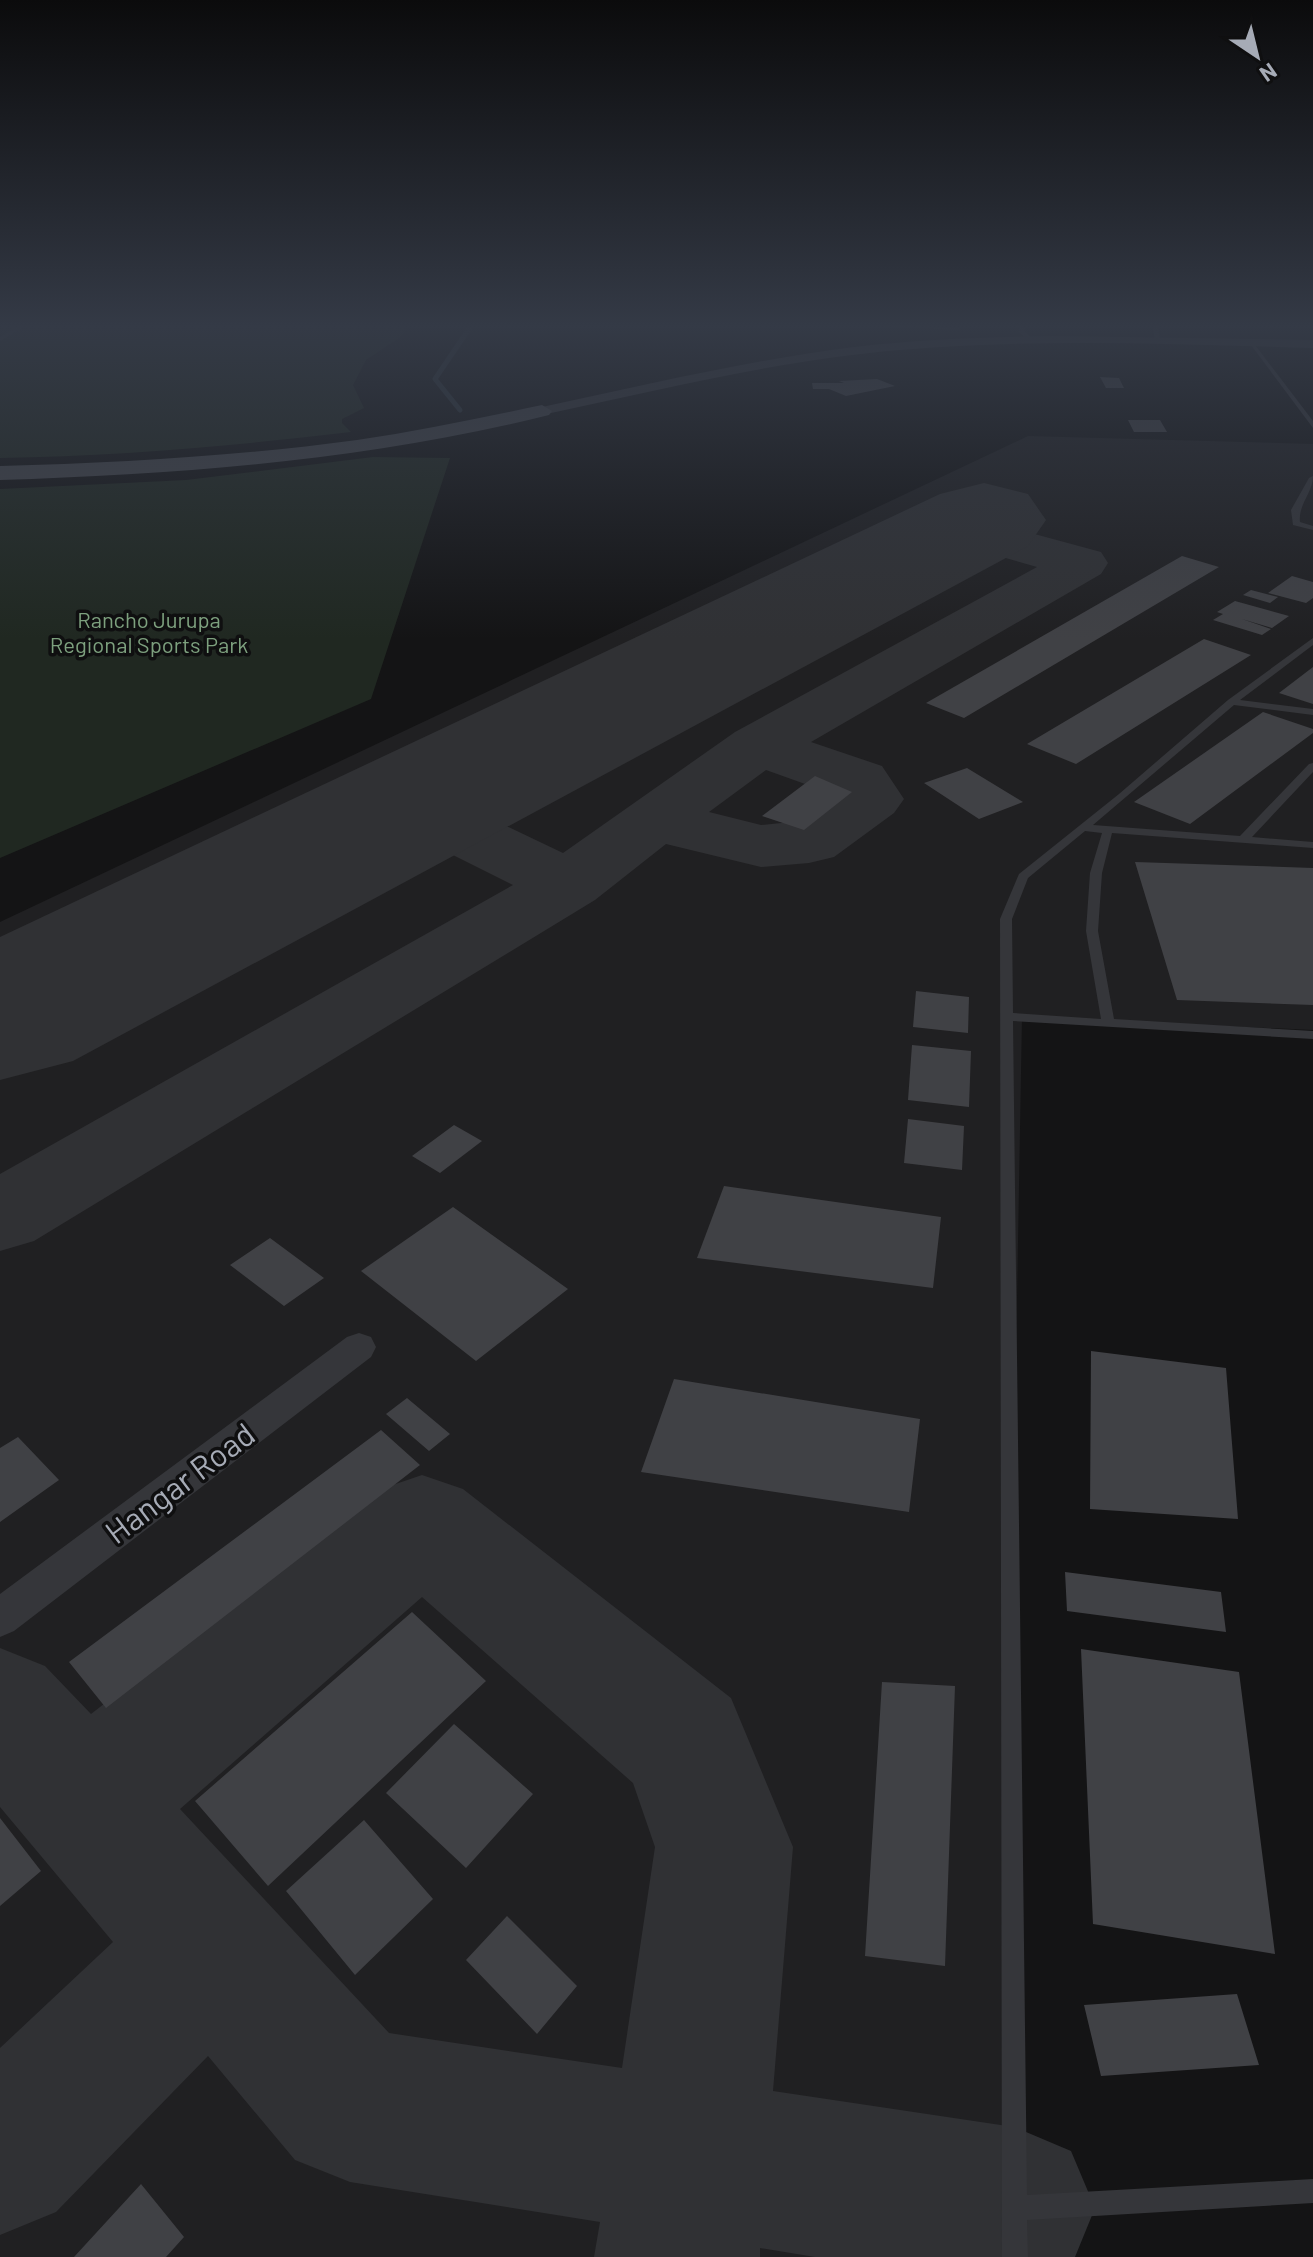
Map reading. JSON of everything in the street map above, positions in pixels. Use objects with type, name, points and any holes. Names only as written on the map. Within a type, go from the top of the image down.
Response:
[{"type":"street","points":[[0,473],[100,470],[316,452],[461,428]]},
{"type":"street","name":"Hangar Road","points":[[0,1618],[359,1347]]},
{"type":"lane","points":[[1313,478],[1299,503],[1296,523],[1313,528]]},
{"type":"lane","points":[[1299,503],[1313,502]]},
{"type":"lane","points":[[1299,503],[1313,509]]},
{"type":"lane","points":[[1015,2257],[1006,919],[1023,876],[1231,702],[1313,641]]},
{"type":"lane","points":[[1295,654],[1313,660]]},
{"type":"lane","points":[[1231,702],[1313,712]]},
{"type":"lane","points":[[1243,840],[1313,766]]},
{"type":"lane","points":[[1083,828],[1313,845]]},
{"type":"lane","points":[[1108,829],[1096,873],[1092,931],[1108,1023]]},
{"type":"lane","points":[[1006,1017],[1313,1035]]},
{"type":"lane","points":[[1014,2208],[1313,2191]]},
{"type":"shaded area","points":[[1028,436],[1313,444],[1313,1030],[1022,1017],[1000,2257],[0,2257],[0,922]]},
{"type":"green space","points":[[0,428],[347,428],[351,432],[176,450],[0,458]]},
{"type":"green space","name":"Rancho Jurupa Regional Sports Park","points":[[373,457],[450,458],[371,699],[0,858],[0,489],[186,480]]},
{"type":"building","points":[[1132,428],[1165,428],[1167,432],[1134,432]]},
{"type":"building","points":[[1182,556],[1219,567],[964,718],[926,703]]},
{"type":"building","points":[[1292,576],[1313,582],[1313,598],[1306,603],[1268,593]]},
{"type":"building","points":[[1251,590],[1278,597],[1270,603],[1243,595]]},
{"type":"building","points":[[1235,601],[1289,616],[1272,628],[1242,619],[1271,629],[1262,635],[1213,620],[1223,614],[1217,612]]},
{"type":"building","points":[[1204,639],[1251,655],[1076,764],[1027,744]]},
{"type":"building","points":[[1313,667],[1313,704],[1279,693]]},
{"type":"building","points":[[1263,712],[1313,729],[1313,733],[1190,824],[1134,802]]},
{"type":"building","points":[[967,768],[1023,802],[979,819],[924,783]]},
{"type":"building","points":[[815,776],[852,792],[804,830],[762,816]]},
{"type":"building","points":[[1135,862],[1313,868],[1313,1005],[1177,1000]]},
{"type":"building","points":[[916,991],[969,997],[968,1033],[913,1027]]},
{"type":"building","points":[[912,1045],[971,1051],[969,1107],[908,1100]]},
{"type":"building","points":[[908,1119],[964,1126],[962,1170],[904,1163]]},
{"type":"building","points":[[454,1125],[482,1141],[440,1173],[412,1156]]},
{"type":"building","points":[[724,1186],[941,1217],[933,1288],[697,1258]]},
{"type":"building","points":[[453,1207],[568,1289],[476,1361],[361,1271]]},
{"type":"building","points":[[270,1238],[324,1278],[284,1306],[230,1265]]},
{"type":"building","points":[[1091,1351],[1226,1368],[1238,1519],[1090,1509]]},
{"type":"building","points":[[674,1379],[920,1419],[909,1512],[641,1472]]},
{"type":"building","points":[[407,1398],[450,1434],[429,1451],[386,1414]]},
{"type":"building","points":[[381,1430],[420,1465],[106,1708],[69,1662]]},
{"type":"building","points":[[18,1437],[59,1480],[0,1522],[0,1448]]},
{"type":"building","points":[[1065,1572],[1221,1592],[1226,1632],[1067,1611]]},
{"type":"building","points":[[412,1612],[486,1681],[268,1886],[195,1801]]},
{"type":"building","points":[[1081,1649],[1239,1672],[1275,1954],[1093,1924]]},
{"type":"building","points":[[882,1682],[955,1686],[945,1966],[865,1956]]},
{"type":"building","points":[[454,1724],[533,1794],[466,1868],[386,1793]]},
{"type":"building","points":[[0,1818],[41,1871],[0,1906]]},
{"type":"building","points":[[364,1820],[433,1899],[355,1975],[286,1891]]},
{"type":"building","points":[[507,1916],[577,1986],[537,2034],[466,1960]]},
{"type":"building","points":[[1237,1994],[1259,2065],[1101,2076],[1084,2005]]},
{"type":"building","points":[[141,2184],[184,2237],[166,2257],[74,2257]]},
{"type":"taxiway","points":[[758,746],[1082,563],[964,530]]},
{"type":"taxiway","points":[[653,820],[761,846],[809,842],[870,799],[858,780],[758,746]]},
{"type":"taxiway","points":[[653,820],[758,746]]},
{"type":"taxiway","points":[[413,808],[569,884]]},
{"type":"taxiway","points":[[569,884],[653,820]]},
{"type":"taxiway","points":[[0,1217],[569,884]]},
{"type":"taxiway","points":[[84,1804],[422,1525],[685,1743],[724,1847],[688,2157]]},
{"type":"taxiway","points":[[0,1709],[350,2105],[688,2157]]},
{"type":"taxiway","points":[[0,2156],[212,1949]]},
{"type":"taxiway","points":[[677,2257],[688,2157]]},
{"type":"taxiway","points":[[688,2157],[1014,2208]]},
{"type":"runway","points":[[0,1016],[984,520]]}]
